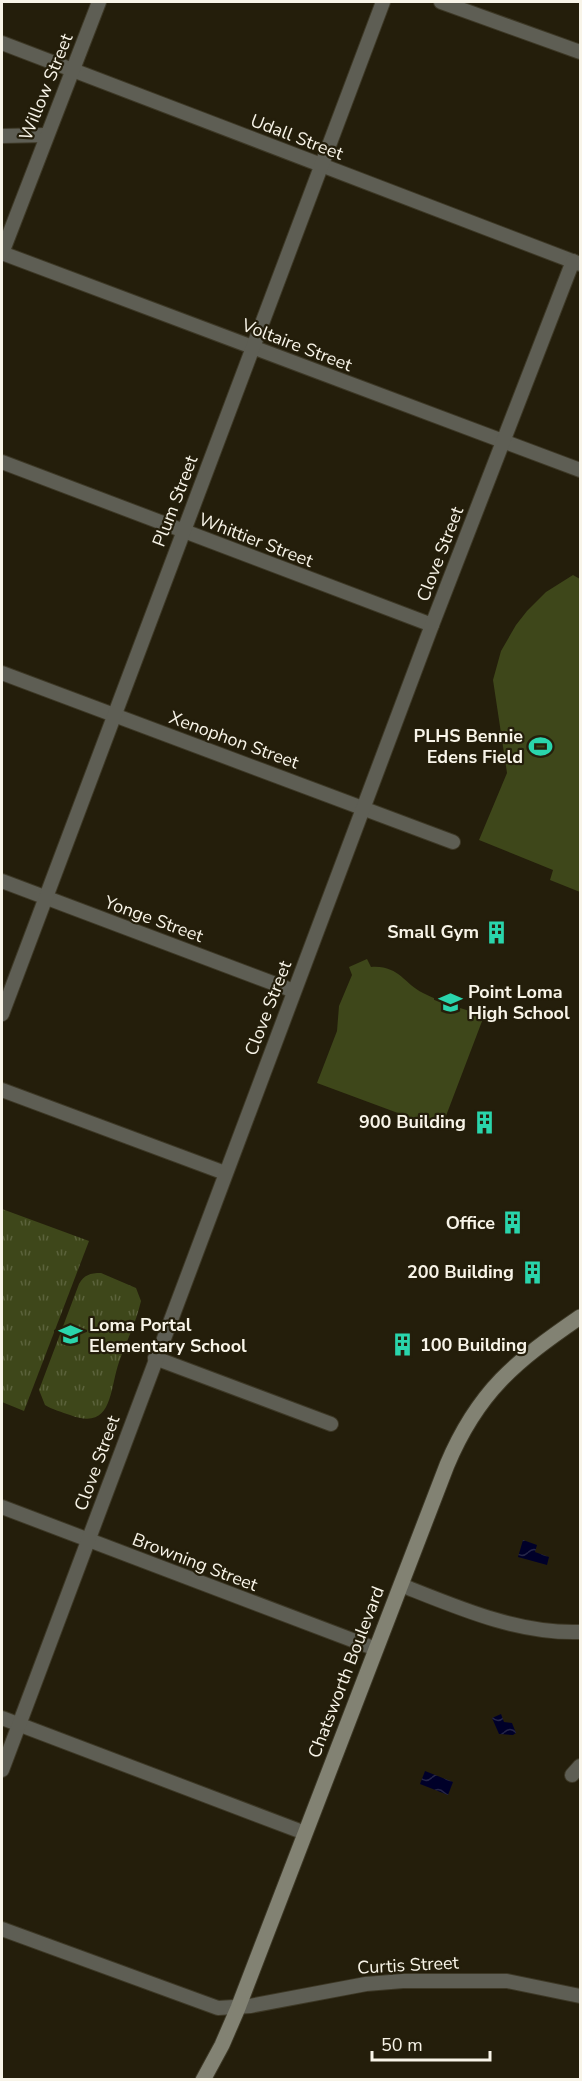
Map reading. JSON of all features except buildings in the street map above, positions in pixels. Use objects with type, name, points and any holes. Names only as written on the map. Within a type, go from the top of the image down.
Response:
[{"type":"main road","name":"Chatsworth Boulevard","points":[[203,2079],[222,2045],[237,2008],[447,1465],[470,1419],[503,1377],[539,1345],[580,1317]]},
{"type":"street","name":"Willow Street","points":[[2,253],[99,2]]},
{"type":"street","name":"Plum Street","points":[[2,1014],[383,2]]},
{"type":"street","points":[[441,2],[580,52]]},
{"type":"street","name":"Udall Street","points":[[2,43],[577,263]]},
{"type":"street","points":[[2,136],[46,135]]},
{"type":"street","name":"Voltaire Street","points":[[2,253],[580,470]]},
{"type":"street","name":"Clove Street","points":[[2,1770],[432,625],[577,263]]},
{"type":"street","name":"Whittier Street","points":[[2,462],[432,625]]},
{"type":"street","name":"Xenophon Street","points":[[2,673],[453,842]]},
{"type":"street","name":"Yonge Street","points":[[2,881],[294,991]]},
{"type":"street","points":[[2,1090],[225,1173]]},
{"type":"street","points":[[155,1358],[331,1424]]},
{"type":"street","name":"Browning Street","points":[[2,1507],[376,1649]]},
{"type":"street","points":[[401,1585],[506,1623],[548,1632],[580,1632]]},
{"type":"street","points":[[2,1718],[305,1833]]},
{"type":"street","name":"Curtis Street","points":[[2,1929],[210,2007],[237,2008],[366,1984],[404,1981],[507,1981],[580,1996]]},
{"type":"green space","name":"PLHS Bennie Edens Field","points":[[573,575],[580,579],[580,892],[550,880],[553,870],[479,840],[507,773],[493,680],[501,651],[527,611],[546,592]]},
{"type":"green space","points":[[367,959],[371,967],[380,967],[395,972],[430,997],[484,1016],[441,1129],[317,1083],[337,1031],[339,1006],[352,975],[349,967]]},
{"type":"green space","points":[[2,1209],[89,1241],[24,1411],[2,1402]]},
{"type":"green space","points":[[101,1273],[136,1288],[141,1301],[119,1362],[107,1405],[102,1413],[94,1418],[84,1419],[45,1405],[39,1390],[79,1284],[88,1275]]},
{"type":"water","points":[[523,1540],[537,1545],[535,1552],[549,1557],[547,1565],[518,1557]]},
{"type":"water","points":[[501,1714],[504,1722],[512,1723],[516,1733],[513,1735],[499,1734],[492,1718]]},
{"type":"water","points":[[425,1771],[453,1782],[448,1795],[420,1784]]},
{"type":"place","name":"PLHS Bennie Edens Field","points":[[541,746]]},
{"type":"place","name":"Small Gym","points":[[497,932]]},
{"type":"place","name":"Point Loma High School","points":[[450,1002]]},
{"type":"place","name":"900 Building","points":[[484,1122]]},
{"type":"place","name":"Office","points":[[513,1223]]},
{"type":"place","name":"200 Building","points":[[532,1272]]},
{"type":"place","name":"Loma Portal Elementary School","points":[[71,1335]]},
{"type":"place","name":"100 Building","points":[[402,1345]]}]
